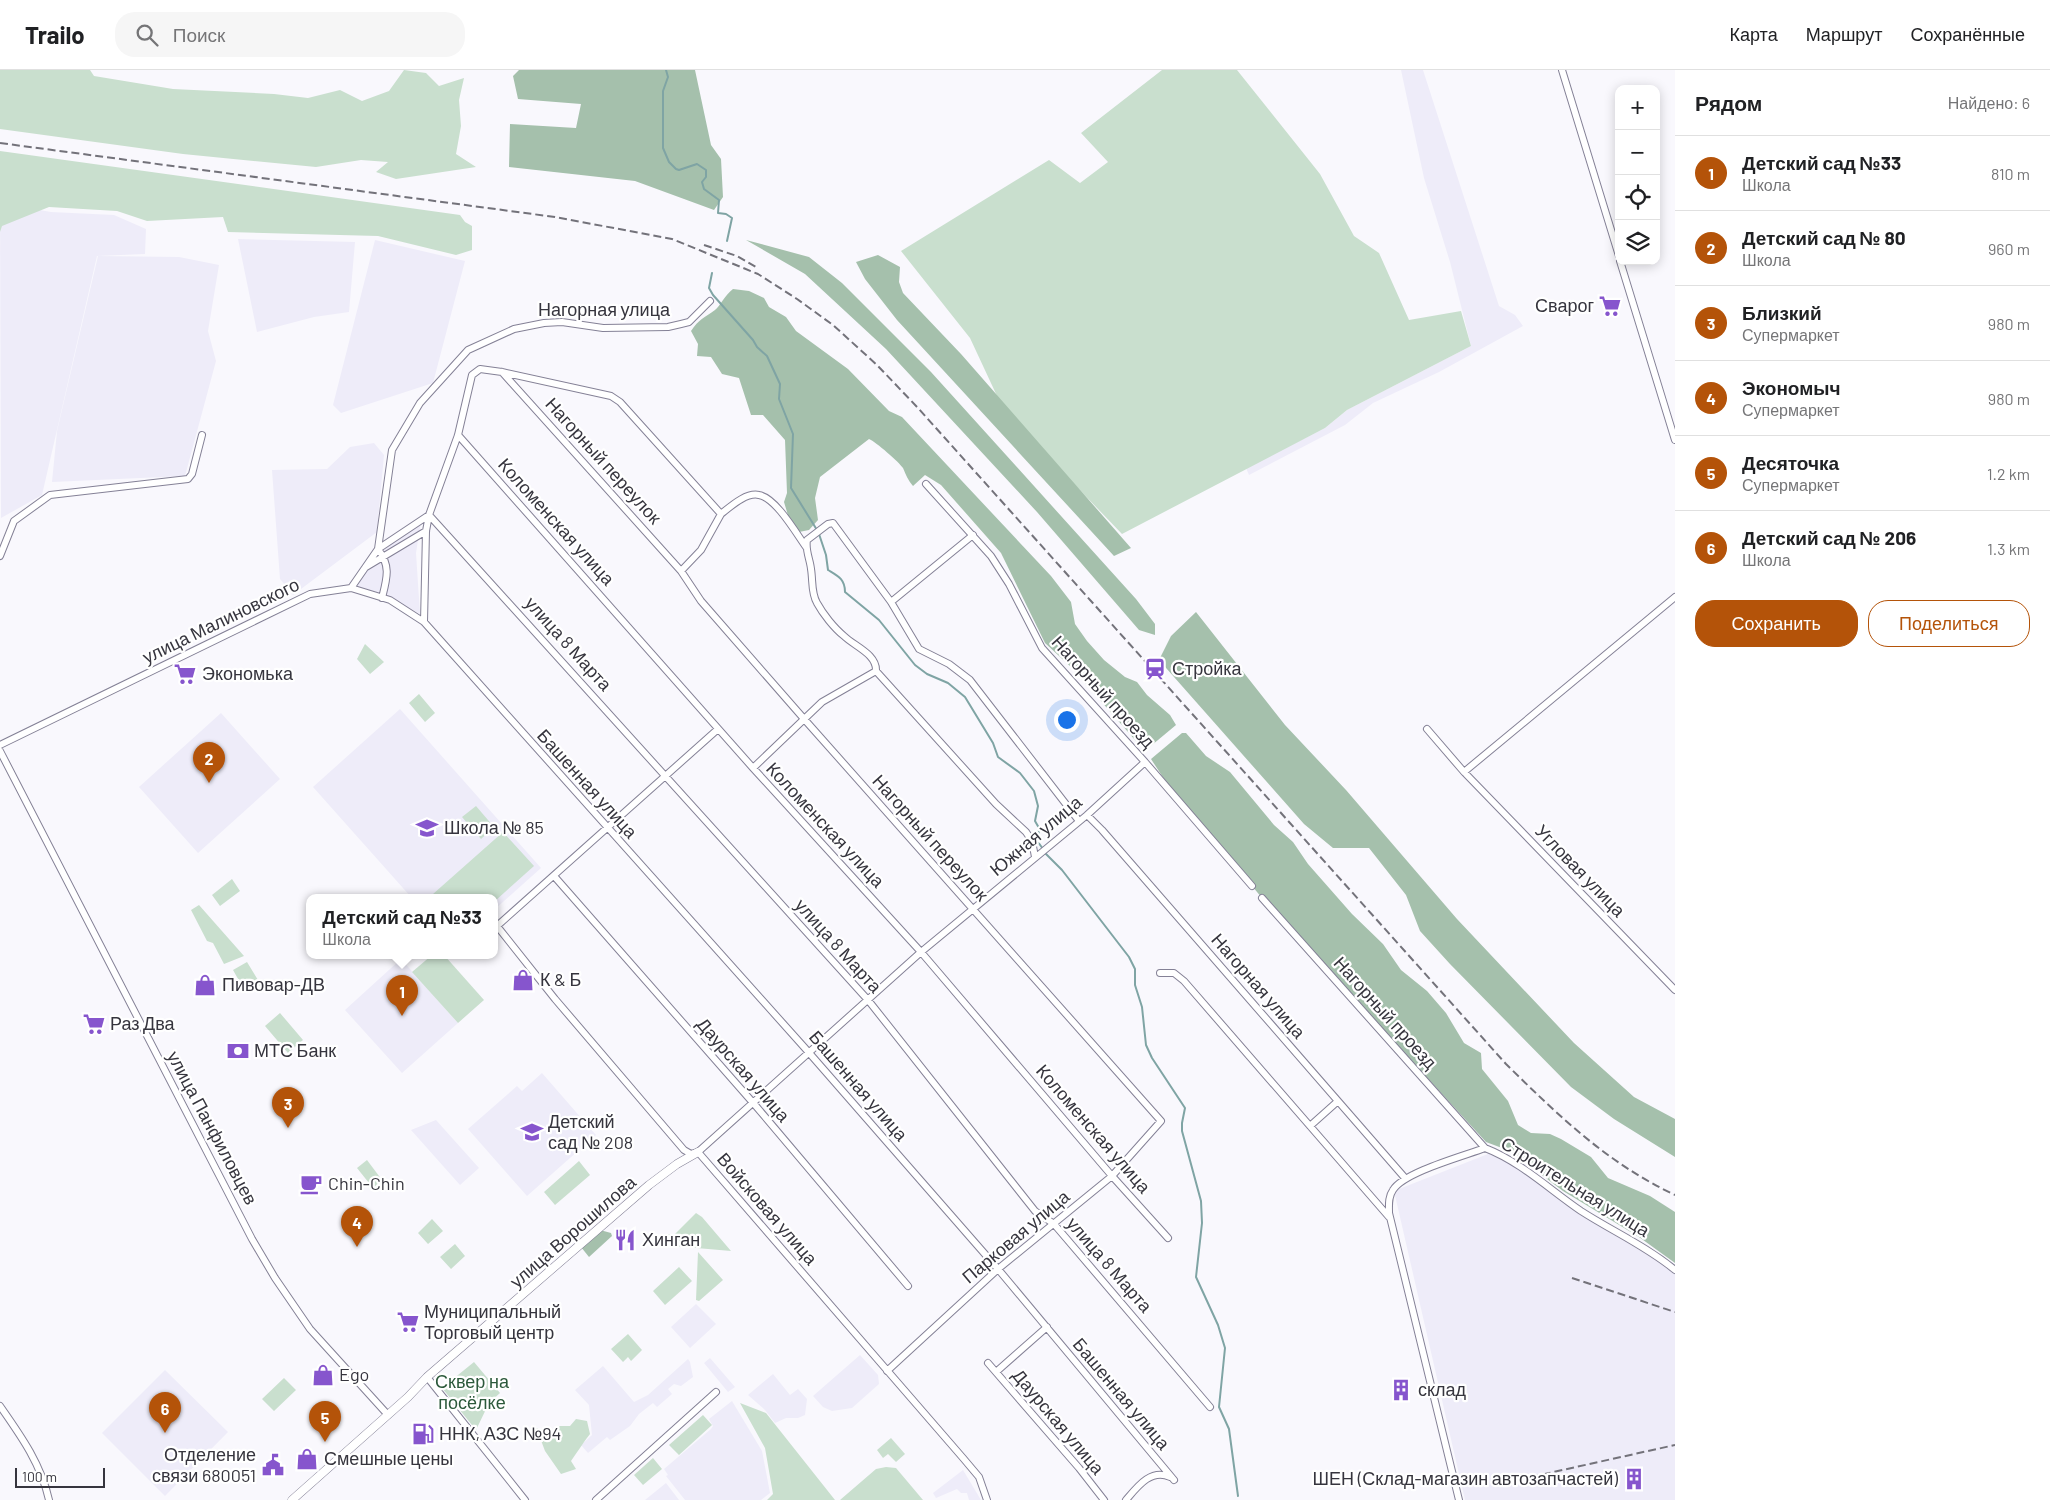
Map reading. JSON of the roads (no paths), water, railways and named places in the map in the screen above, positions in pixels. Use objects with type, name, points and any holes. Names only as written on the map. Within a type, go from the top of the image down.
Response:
[{"type":"main road","name":"улица Ворошилова","points":[[292,1500],[388,1415],[427,1377],[649,1185],[677,1164],[698,1152]]},
{"type":"street","points":[[1562,70],[1615,243]]},
{"type":"street","points":[[1621,265],[1675,440]]},
{"type":"street","name":"Нагорная улица","points":[[351,588],[378,548],[392,450],[420,403],[468,350],[514,329],[544,323],[562,322],[603,328],[668,327],[689,322],[710,301]]},
{"type":"street","name":"Нагорный переулок","points":[[458,435],[475,371],[502,372],[616,398],[721,514]]},
{"type":"street","name":"Нагорный переулок","points":[[502,372],[681,571],[701,601],[1161,1121]]},
{"type":"street","points":[[0,556],[14,521],[50,495],[188,479],[192,474],[202,435]]},
{"type":"street","points":[[424,622],[426,531],[429,515],[458,435]]},
{"type":"street","name":"Коломенская улица","points":[[458,435],[718,729],[921,952],[1112,1176],[1168,1238]]},
{"type":"street","name":"Нагорный проезд","points":[[926,484],[973,535],[1004,576],[1042,648],[1145,762],[1252,886]]},
{"type":"street","points":[[681,571],[701,550],[721,514],[747,496],[758,494],[772,502],[806,547],[812,570],[813,593],[818,605],[842,635],[871,658],[876,667],[876,672],[996,804],[1026,832],[1032,841],[1035,856]]},
{"type":"street","points":[[382,598],[389,573],[378,548],[429,515]]},
{"type":"street","name":"улица 8 Марта","points":[[429,515],[665,774],[760,883],[868,1000],[1035,1211],[1054,1224],[1210,1407]]},
{"type":"street","points":[[806,547],[807,540],[830,523],[833,523],[891,602],[919,649],[962,672],[980,692],[1079,820]]},
{"type":"street","points":[[365,567],[384,558],[426,531]]},
{"type":"street","points":[[891,602],[973,535]]},
{"type":"street","name":"улица Малиновского","points":[[0,745],[295,600],[310,594],[351,588],[382,598],[424,622],[510,719]]},
{"type":"street","points":[[1464,772],[1675,597]]},
{"type":"street","points":[[753,768],[822,702],[876,672]]},
{"type":"street","name":"Башенная улица","points":[[510,719],[998,1269],[1174,1480],[1162,1474],[1151,1477],[1143,1482],[1126,1500]]},
{"type":"street","points":[[554,876],[665,774],[718,729]]},
{"type":"street","name":"Угловая улица","points":[[1426,729],[1464,772],[1675,990]]},
{"type":"street","name":"улица Панфиловцев","points":[[0,751],[252,1239],[275,1278],[310,1329],[388,1415]]},
{"type":"street","name":"Южная улица","points":[[698,1152],[921,952],[1087,815],[1145,762]]},
{"type":"street","name":"Нагорная улица","points":[[1087,815],[1405,1178]]},
{"type":"street","name":"Войсковая улица","points":[[498,925],[554,876]]},
{"type":"street","name":"Даурская улица","points":[[554,876],[752,1103],[908,1286]]},
{"type":"street","name":"Нагорный проезд","points":[[1262,898],[1486,1148]]},
{"type":"street","name":"Войсковая улица","points":[[498,927],[556,1000],[684,1150],[691,1154],[698,1152],[979,1477],[987,1500]]},
{"type":"street","points":[[1160,973],[1174,973],[1184,981],[1390,1218]]},
{"type":"street","points":[[1310,1126],[1338,1101]]},
{"type":"street","name":"Парковая улица","points":[[887,1371],[998,1269],[1112,1176],[1161,1121]]},
{"type":"street","name":"Строительная улица","points":[[1459,1500],[1390,1218],[1389,1197],[1392,1190],[1405,1178],[1486,1148],[1505,1158],[1582,1212],[1650,1251],[1675,1270]]},
{"type":"street","points":[[996,1372],[1047,1327]]},
{"type":"street","name":"Даурская улица","points":[[988,1363],[1079,1468],[1104,1500]]},
{"type":"street","points":[[427,1377],[526,1500]]},
{"type":"street","points":[[596,1500],[716,1392]]},
{"type":"street","points":[[0,1406],[28,1446],[45,1481],[49,1500]]},
{"type":"waterway","points":[[666,70],[668,77],[663,91],[663,148],[669,162],[676,169],[679,170],[697,164],[706,170],[706,177],[702,182],[704,189],[719,200],[718,213],[726,214],[732,218],[727,241]]},
{"type":"waterway","points":[[712,273],[709,288],[713,295],[757,347],[767,356],[780,384],[779,399],[793,434],[791,488],[817,530]]},
{"type":"waterway","points":[[819,534],[826,555],[828,570],[842,581],[845,592],[879,620],[915,665],[927,674],[948,683],[965,697],[993,743],[998,757],[1020,773],[1034,791],[1038,806],[1035,821],[1039,828],[1038,842],[1043,849]]},
{"type":"waterway","points":[[1045,853],[1062,870],[1129,957],[1135,969],[1135,985],[1142,1007],[1146,1045],[1152,1058],[1185,1108],[1182,1131],[1201,1201],[1202,1223],[1196,1277],[1218,1325],[1225,1348],[1219,1407],[1229,1429],[1238,1496]]},
{"type":"railway","points":[[0,143],[555,217],[672,239],[758,274],[833,325],[877,365],[918,408],[1506,1064],[1585,1137],[1627,1168],[1675,1195]]},
{"type":"railway","points":[[704,245],[737,256],[756,267]]},
{"type":"railway","points":[[1572,1278],[1675,1312]]},
{"type":"railway","points":[[1531,1477],[1675,1445]]},
{"type":"place","name":"Сварог","points":[[1610,306]]},
{"type":"place","name":"Стройка","points":[[1155,669]]},
{"type":"place","name":"Экономька","points":[[185,674]]},
{"type":"place","name":"Детский сад № 80","points":[[209,783]]},
{"type":"place","name":"Школа № 85","points":[[427,828]]},
{"type":"place","name":"К & Б","points":[[523,980]]},
{"type":"place","name":"Пивовар-ДВ","points":[[205,985]]},
{"type":"place","name":"Детский сад №33","points":[[402,1016]]},
{"type":"place","name":"Раз Два","points":[[94,1024]]},
{"type":"place","name":"МТС Банк","points":[[238,1051]]},
{"type":"place","name":"Близкий","points":[[288,1128]]},
{"type":"place","name":"Детский сад № 208","points":[[532,1132]]},
{"type":"place","name":"Chin-Chin","points":[[311,1184]]},
{"type":"place","name":"Хинган","points":[[625,1240]]},
{"type":"place","name":"Экономыч","points":[[357,1247]]},
{"type":"place","name":"Муниципальный Торговый центр","points":[[408,1322]]},
{"type":"place","name":"Ego","points":[[323,1375]]},
{"type":"place","name":"склад","points":[[1401,1390]]},
{"type":"place","name":"Детский сад № 206","points":[[165,1433]]},
{"type":"place","name":"ННК, АЗС №94","points":[[423,1434]]},
{"type":"place","name":"Десяточка","points":[[325,1442]]},
{"type":"place","name":"Смешные цены","points":[[307,1459]]},
{"type":"place","name":"Отделение связи 680051","points":[[273,1465]]},
{"type":"place","name":"ШЕН (Склад-магазин автозапчастей)","points":[[1634,1479]]},
{"type":"park label","name":"Сквер на посёлке","points":[[472,1392]]}]
